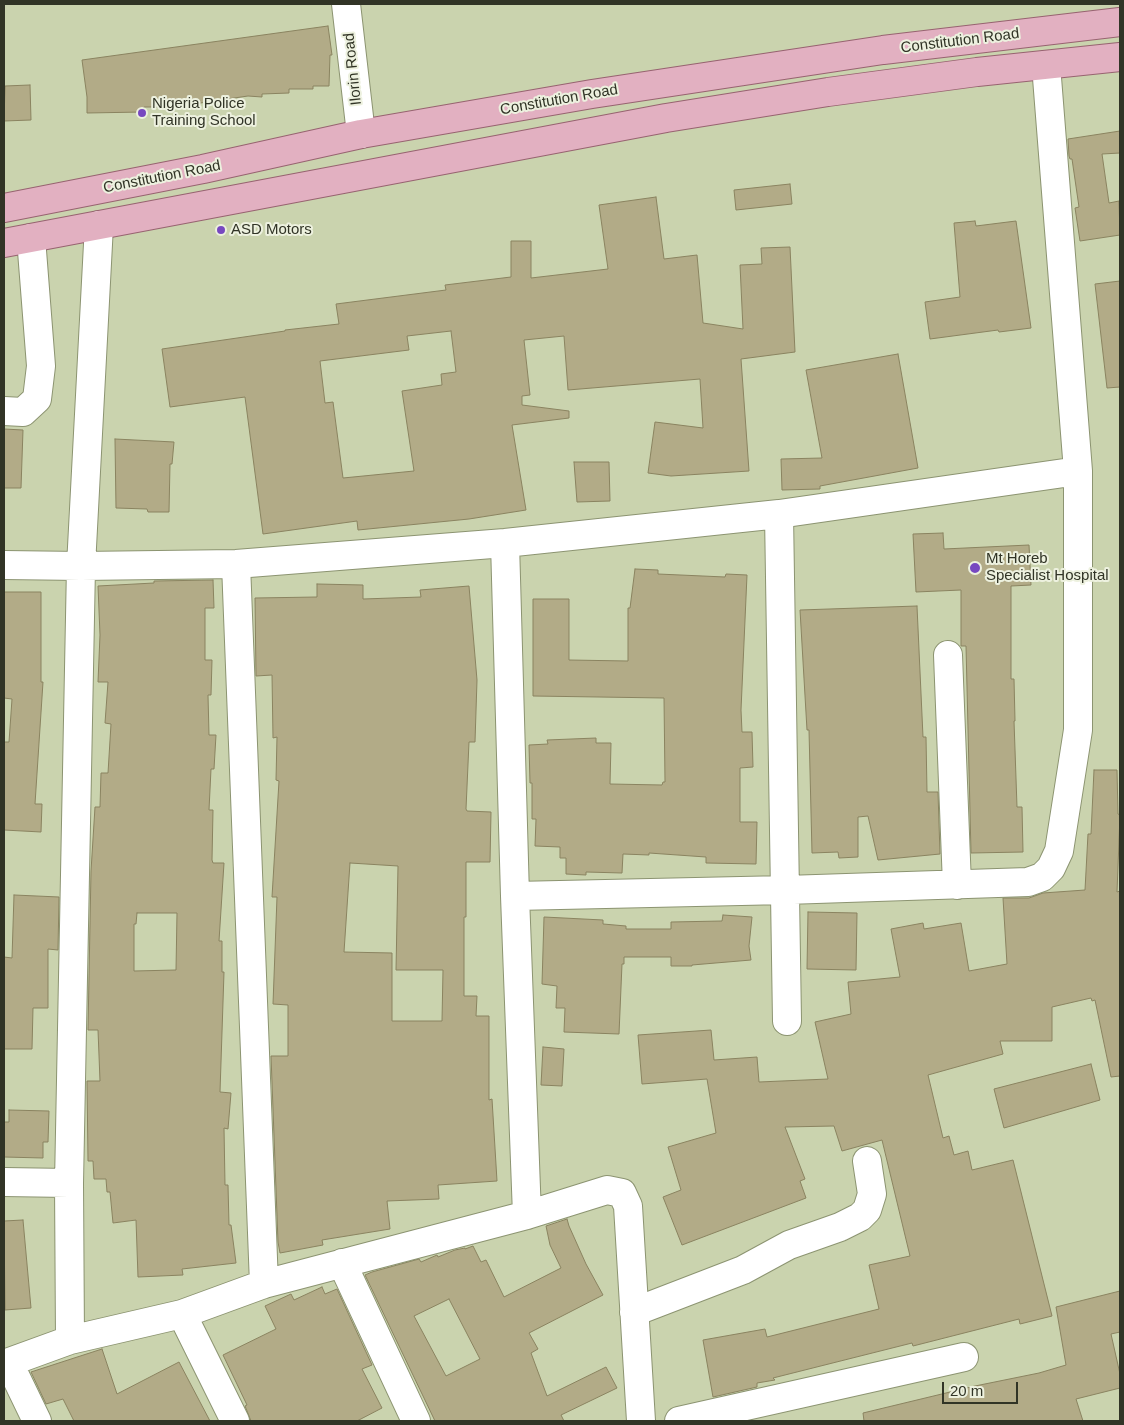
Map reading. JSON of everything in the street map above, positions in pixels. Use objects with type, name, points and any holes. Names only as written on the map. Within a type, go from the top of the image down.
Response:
[{"type":"main road","name":"Constitution Road","points":[[4,208],[203,169],[361,134],[723,73],[883,50],[1120,22]]},
{"type":"main road","points":[[4,243],[666,118],[828,92],[977,72],[1120,57]]},
{"type":"street","name":"Ilorin Road","points":[[346,4],[361,134]]},
{"type":"street","points":[[515,896],[1028,882],[1042,877],[1052,868],[1059,851],[1078,730],[1078,471],[1046,65]]},
{"type":"street","points":[[70,1340],[69,1183],[81,566],[99,225]]},
{"type":"street","points":[[4,411],[23,412],[36,399],[41,366],[31,238]]},
{"type":"street","points":[[4,565],[236,564],[505,543],[779,514],[1078,471]]},
{"type":"street","points":[[779,514],[787,1021]]},
{"type":"street","points":[[505,543],[515,896],[527,1215]]},
{"type":"street","points":[[236,564],[264,1284]]},
{"type":"street","points":[[948,655],[957,885]]},
{"type":"street","points":[[634,1312],[743,1270],[789,1245],[840,1227],[860,1217],[868,1210],[872,1194],[867,1161]]},
{"type":"street","points":[[4,1182],[69,1183]]},
{"type":"street","points":[[38,1421],[6,1364],[70,1340],[182,1314],[264,1284],[527,1215],[607,1190],[622,1194],[628,1206],[641,1421]]},
{"type":"street","points":[[342,1263],[416,1421]]},
{"type":"street","points":[[182,1314],[235,1421]]},
{"type":"street","points":[[679,1421],[964,1357]]},
{"type":"building","points":[[328,26],[332,55],[330,55],[329,86],[313,86],[313,89],[289,89],[289,93],[262,94],[262,97],[248,96],[173,107],[144,107],[143,112],[87,113],[87,97],[82,60]]},
{"type":"building","points":[[30,85],[31,120],[4,121],[5,86]]},
{"type":"building","points":[[1120,131],[1120,153],[1102,154],[1109,203],[1119,201],[1120,235],[1080,241],[1075,208],[1079,207],[1072,159],[1069,156],[1068,139]]},
{"type":"building","points":[[790,184],[792,204],[736,210],[734,190]]},
{"type":"building","points":[[656,197],[664,259],[697,255],[703,323],[743,329],[740,265],[762,264],[761,248],[790,247],[795,352],[741,359],[749,471],[671,476],[648,473],[655,422],[703,428],[700,379],[568,390],[564,336],[524,340],[530,395],[522,396],[522,405],[569,411],[569,418],[512,425],[526,510],[469,519],[358,530],[357,521],[263,534],[245,397],[170,407],[162,349],[285,330],[339,324],[336,304],[446,290],[445,285],[511,277],[511,241],[531,241],[531,278],[608,269],[599,205]],"holes":[[[451,331],[456,372],[441,374],[442,385],[402,391],[414,471],[343,478],[333,402],[325,403],[320,361],[409,350],[407,336]]]},
{"type":"building","points":[[975,221],[976,226],[1016,221],[1031,328],[999,332],[998,330],[930,339],[925,302],[960,297],[954,223]]},
{"type":"building","points":[[1120,281],[1120,387],[1107,388],[1095,284]]},
{"type":"building","points":[[898,354],[918,468],[820,486],[820,489],[782,490],[781,459],[822,458],[806,370]]},
{"type":"building","points":[[4,429],[23,430],[21,488],[4,488]]},
{"type":"building","points":[[115,439],[174,442],[172,464],[170,464],[169,512],[148,512],[147,509],[116,508]]},
{"type":"building","points":[[574,462],[609,462],[610,501],[577,502]]},
{"type":"building","points":[[943,533],[944,549],[1029,545],[1031,585],[1011,586],[1011,679],[1014,679],[1017,807],[1022,807],[1023,852],[971,853],[966,646],[961,646],[961,590],[916,592],[913,534]]},
{"type":"building","points":[[635,569],[658,570],[658,574],[725,577],[726,574],[747,575],[741,710],[742,732],[752,732],[753,767],[740,768],[740,822],[757,822],[756,864],[706,863],[706,857],[649,853],[649,855],[623,854],[622,873],[586,872],[586,875],[566,874],[566,858],[560,858],[560,847],[535,846],[536,819],[532,819],[529,745],[548,744],[547,740],[596,738],[596,743],[611,743],[610,784],[662,785],[665,782],[664,698],[533,696],[533,599],[569,599],[569,660],[628,661],[628,608],[630,608]]},
{"type":"building","points":[[213,580],[214,608],[205,608],[205,660],[212,660],[211,695],[208,695],[209,735],[216,735],[214,769],[211,769],[209,810],[213,810],[212,860],[213,863],[224,863],[219,941],[222,941],[222,972],[224,972],[220,1092],[231,1093],[228,1129],[224,1128],[225,1185],[228,1185],[229,1225],[231,1225],[236,1263],[182,1269],[183,1275],[138,1277],[136,1220],[113,1223],[110,1192],[107,1192],[106,1179],[94,1179],[93,1161],[88,1161],[87,1081],[100,1081],[98,1030],[88,1030],[91,871],[95,807],[100,807],[101,773],[108,773],[111,724],[105,723],[108,682],[98,682],[100,635],[98,586],[154,583],[154,581]],"holes":[[[137,913],[177,913],[176,970],[134,971],[134,924],[136,924]]]},
{"type":"building","points":[[317,584],[363,585],[363,599],[421,597],[420,590],[469,586],[477,680],[475,742],[469,742],[466,809],[467,811],[491,812],[490,862],[466,862],[464,996],[477,996],[476,1016],[489,1016],[489,1100],[492,1099],[497,1181],[438,1185],[439,1199],[387,1201],[390,1229],[322,1240],[323,1245],[280,1253],[271,1056],[288,1056],[288,1005],[273,1004],[277,897],[272,897],[279,781],[276,780],[277,737],[273,738],[272,675],[256,676],[255,598],[317,597]],"holes":[[[350,863],[398,866],[396,970],[443,970],[442,1021],[392,1021],[392,953],[344,952]]]},
{"type":"building","points":[[4,592],[41,592],[41,682],[43,682],[35,804],[42,804],[41,832],[4,830],[4,742],[9,742],[12,699],[4,698]]},
{"type":"building","points":[[917,606],[923,737],[926,737],[927,792],[938,792],[940,854],[878,860],[868,816],[858,817],[858,857],[839,858],[838,852],[812,853],[809,730],[807,730],[800,610]]},
{"type":"building","points":[[1094,770],[1117,770],[1118,814],[1120,815],[1117,892],[1120,891],[1120,1076],[1111,1077],[1095,1000],[1092,1001],[1091,998],[1052,1007],[1052,1041],[1000,1041],[1003,1054],[928,1075],[943,1138],[949,1136],[954,1155],[968,1151],[972,1170],[1013,1160],[1052,1316],[1020,1324],[1019,1319],[913,1346],[912,1343],[773,1378],[775,1380],[757,1383],[757,1387],[713,1397],[703,1340],[765,1329],[767,1337],[879,1309],[869,1265],[910,1256],[882,1140],[842,1151],[834,1126],[785,1127],[805,1179],[800,1181],[806,1198],[682,1245],[663,1197],[681,1190],[668,1147],[716,1133],[707,1079],[642,1084],[638,1035],[711,1030],[714,1060],[757,1057],[759,1082],[828,1079],[815,1022],[851,1014],[848,982],[900,977],[891,929],[923,923],[924,929],[961,923],[969,971],[1007,964],[1003,898],[1029,898],[1043,893],[1085,890],[1088,834],[1091,834]]},
{"type":"building","points":[[14,895],[59,897],[58,950],[48,949],[48,1008],[33,1008],[32,1049],[4,1049],[4,957],[12,958]]},
{"type":"building","points":[[808,912],[857,913],[856,970],[807,969]]},
{"type":"building","points":[[723,915],[752,917],[749,946],[751,960],[692,966],[671,966],[671,957],[624,957],[624,964],[622,964],[619,1034],[564,1032],[565,1008],[556,1008],[557,986],[542,984],[544,917],[603,920],[603,924],[626,926],[626,929],[671,929],[671,922],[722,921]]},
{"type":"building","points":[[543,1047],[564,1049],[562,1086],[541,1085]]},
{"type":"building","points":[[1091,1064],[1100,1100],[1004,1128],[994,1089]]},
{"type":"building","points":[[9,1110],[49,1111],[48,1142],[43,1142],[43,1158],[4,1157],[4,1122],[9,1122]]},
{"type":"building","points":[[567,1219],[586,1264],[603,1295],[529,1333],[538,1349],[531,1353],[547,1396],[606,1367],[617,1388],[561,1415],[564,1421],[435,1421],[365,1275],[419,1259],[421,1262],[437,1255],[438,1257],[455,1250],[473,1246],[481,1262],[486,1260],[504,1297],[561,1268],[550,1245],[546,1226]],"holes":[[[449,1299],[480,1359],[446,1376],[414,1316]]]},
{"type":"building","points":[[23,1220],[31,1308],[5,1310],[4,1221]]},
{"type":"building","points":[[322,1287],[325,1294],[337,1289],[372,1365],[362,1369],[382,1408],[357,1421],[251,1421],[245,1406],[247,1405],[223,1355],[276,1329],[265,1306],[291,1294],[294,1300]]},
{"type":"building","points":[[1120,1291],[1120,1332],[1111,1334],[1120,1374],[1120,1388],[1076,1399],[1083,1421],[864,1421],[863,1413],[975,1386],[1039,1373],[1066,1365],[1056,1307]]},
{"type":"building","points":[[102,1349],[117,1394],[179,1362],[210,1421],[74,1421],[63,1399],[46,1404],[31,1372]]},
{"type":"place","name":"Nigeria Police Training School","points":[[142,113]]},
{"type":"place","name":"ASD Motors","points":[[221,230]]},
{"type":"place","name":"Mt Horeb Specialist Hospital","points":[[975,568]]}]
